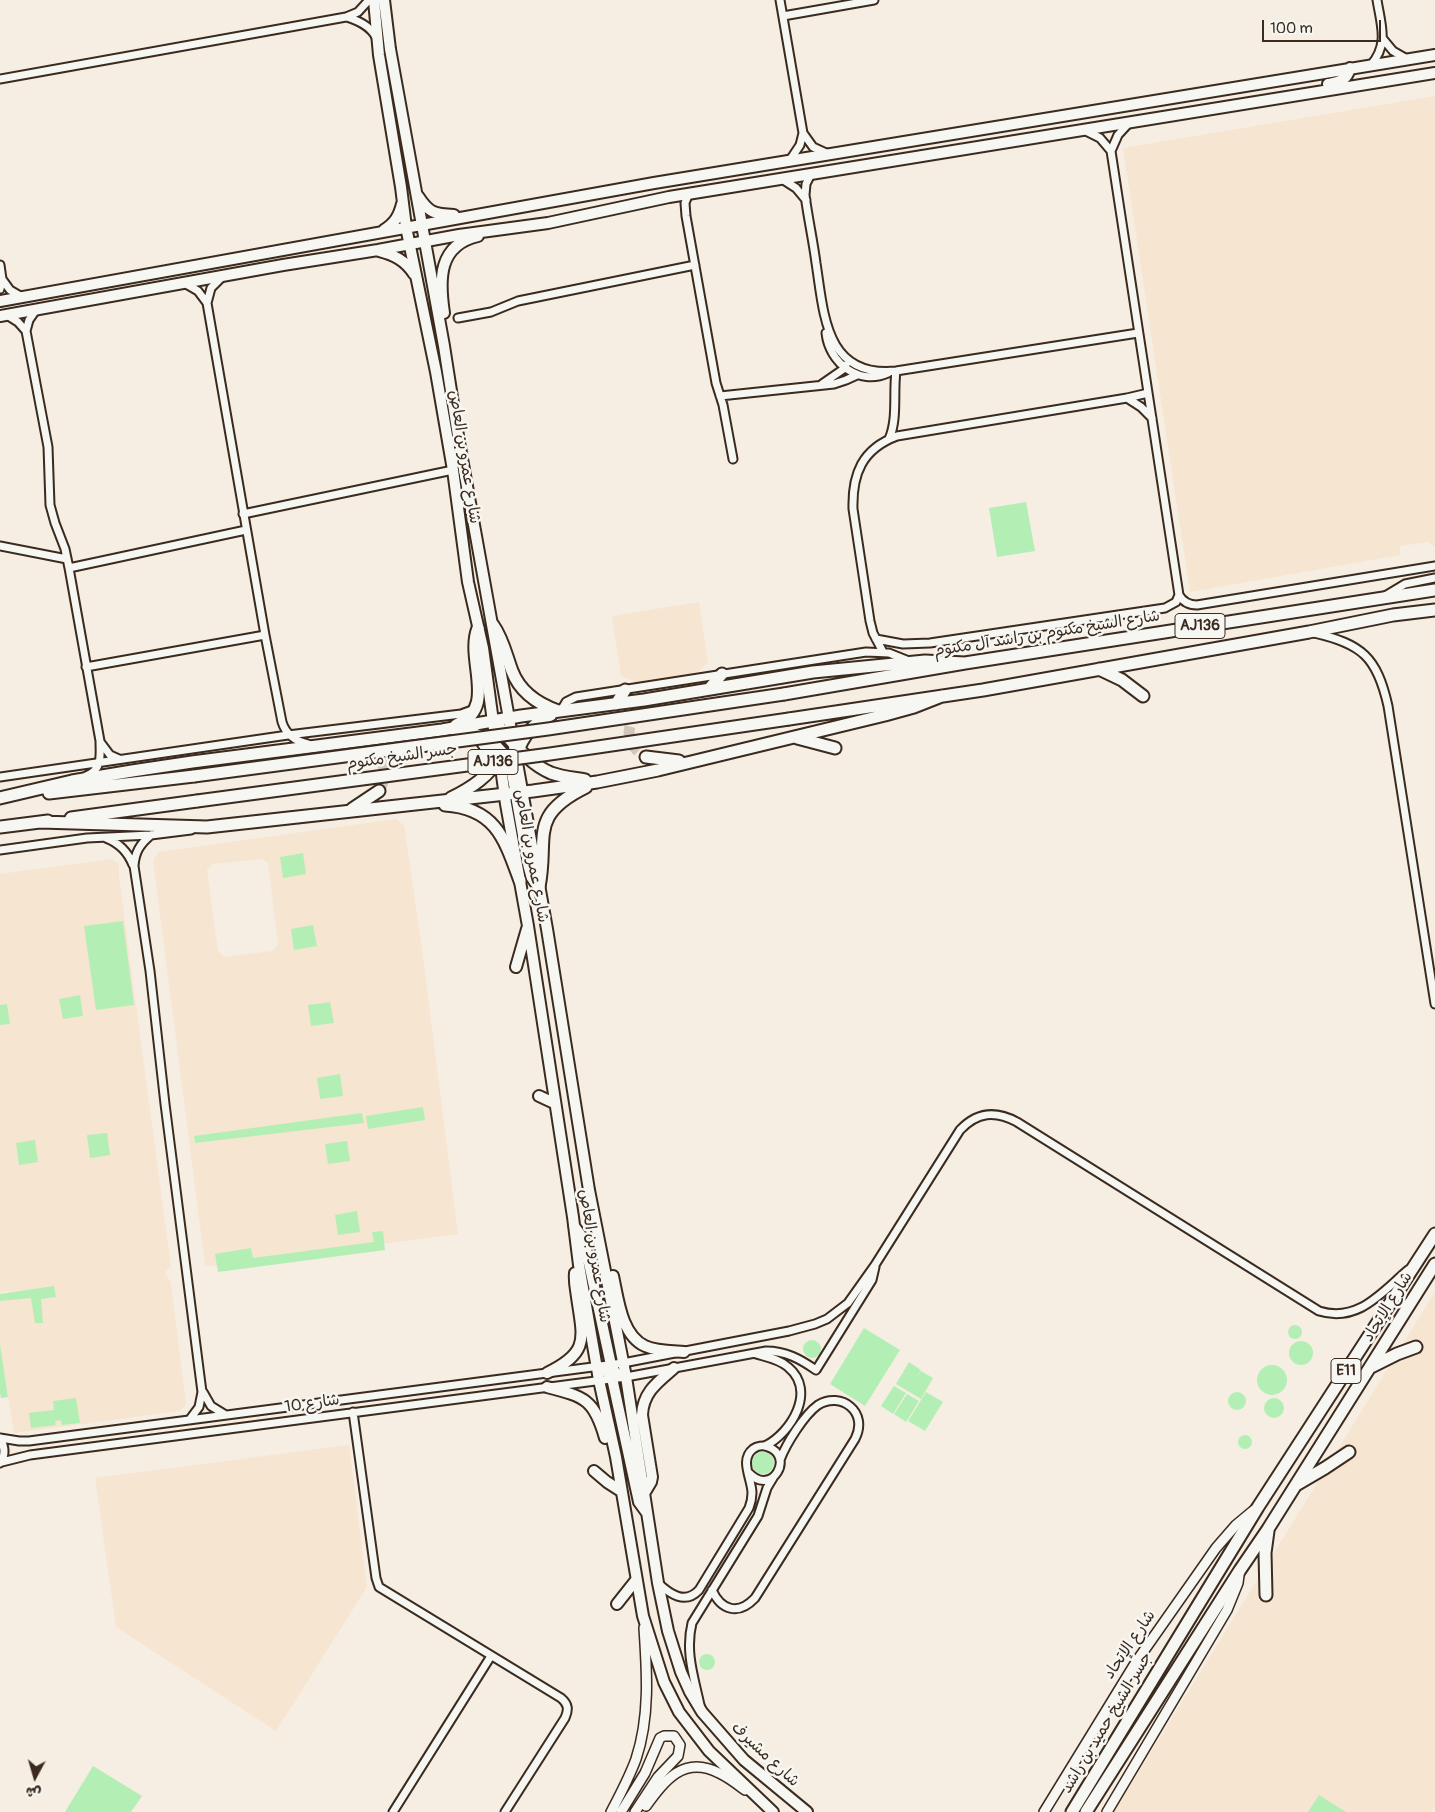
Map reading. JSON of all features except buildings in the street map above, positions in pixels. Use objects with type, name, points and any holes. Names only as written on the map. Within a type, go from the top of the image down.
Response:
[{"type":"main road","name":"شارع عمرو بن العاص","points":[[374,0],[377,40],[387,111],[403,198],[406,228],[436,372],[453,470],[471,599],[486,665],[493,721],[511,796],[520,881],[579,1266],[599,1380],[616,1457],[636,1580],[644,1616],[664,1682],[679,1712],[709,1751],[759,1800]]},
{"type":"main road","name":"شارع عمرو بن العاص","points":[[384,0],[390,49],[508,718]]},
{"type":"main road","points":[[0,301],[422,224],[790,160],[1435,55]]},
{"type":"main road","points":[[1262,101],[1282,92],[1341,82],[1346,78],[1350,68]]},
{"type":"main road","points":[[4,315],[470,233],[528,225],[689,193],[1435,73]]},
{"type":"main road","points":[[416,194],[428,210],[470,216]]},
{"type":"main road","points":[[382,232],[397,219],[403,198]]},
{"type":"main road","points":[[443,341],[445,320],[440,284],[442,269],[449,256],[459,244],[473,237],[520,229],[528,225]]},
{"type":"main road","points":[[378,250],[391,254],[404,262],[416,278]]},
{"type":"main road","name":"شارع الشيخ مكتوم بن راشد آل مكتوم","points":[[784,694],[964,663],[1435,590]]},
{"type":"main road","name":"AJ136","points":[[942,696],[1308,632],[1393,615],[1435,610]]},
{"type":"main road","points":[[493,625],[502,640],[513,672],[524,690],[540,703],[560,712]]},
{"type":"main road","points":[[442,730],[465,720],[476,707],[479,695],[474,645],[478,628]]},
{"type":"main road","points":[[0,798],[72,781],[192,762],[442,730],[508,718],[672,696],[812,672],[912,662],[964,663]]},
{"type":"main road","points":[[1099,669],[1122,680],[1142,696]]},
{"type":"main road","points":[[709,689],[722,674]]},
{"type":"main road","points":[[616,704],[625,690]]},
{"type":"main road","name":"جسر الشيخ مكتوم","points":[[0,798],[194,776],[548,729],[784,694]]},
{"type":"main road","points":[[640,712],[672,696]]},
{"type":"main road","points":[[40,822],[207,827],[511,796],[597,782],[698,761],[899,711],[942,696]]},
{"type":"main road","name":"جسر الشيخ مكتوم","points":[[40,822],[550,754],[942,696]]},
{"type":"main road","points":[[442,802],[467,790],[482,778],[500,752],[523,739],[534,726],[548,716],[560,712]]},
{"type":"main road","points":[[508,718],[513,745],[511,796],[529,866],[534,881],[539,887]]},
{"type":"main road","points":[[493,721],[513,745],[533,762],[551,773],[597,782]]},
{"type":"main road","points":[[442,730],[471,733],[486,739],[500,752],[512,770]]},
{"type":"main road","points":[[471,733],[483,742],[487,749],[489,764],[482,778]]},
{"type":"main road","points":[[795,737],[835,748]]},
{"type":"main road","points":[[348,742],[368,748]]},
{"type":"main road","name":"شارع عمرو بن العاص","points":[[511,796],[513,745]]},
{"type":"main road","points":[[646,757],[672,761],[698,761]]},
{"type":"main road","points":[[539,887],[542,834],[547,819],[563,800],[597,782]]},
{"type":"main road","points":[[348,812],[379,791]]},
{"type":"main road","points":[[428,804],[469,810],[487,819],[497,828],[504,839],[520,881]]},
{"type":"main road","name":"AJ136","points":[[0,827],[40,822]]},
{"type":"main road","name":"شارع عمرو بن العاص","points":[[539,887],[552,958],[578,1129],[626,1377],[658,1583],[674,1652],[690,1692]]},
{"type":"main road","points":[[516,968],[528,926]]},
{"type":"main road","points":[[539,1096],[554,1103]]},
{"type":"main road","points":[[574,1225],[584,1240],[611,1365],[616,1374],[626,1377]]},
{"type":"main road","name":"شارع الإتحاد","points":[[1217,1574],[1258,1507],[1435,1234]]},
{"type":"main road","points":[[604,1261],[612,1274],[625,1322],[633,1336],[644,1346],[684,1352]]},
{"type":"main road","name":"شارع الإتحاد","points":[[1227,1590],[1268,1529],[1435,1264]]},
{"type":"main road","points":[[546,1373],[569,1361],[579,1350],[582,1334],[574,1278],[579,1266]]},
{"type":"main road","points":[[1370,1368],[1397,1354],[1416,1348]]},
{"type":"main road","points":[[598,1366],[612,1378],[639,1502],[648,1514]]},
{"type":"main road","points":[[645,1492],[652,1476],[642,1407],[648,1392],[674,1368]]},
{"type":"main road","points":[[547,1387],[576,1395],[592,1406],[601,1422],[608,1449],[616,1457]]},
{"type":"main road","points":[[1294,1486],[1349,1452]]},
{"type":"main road","points":[[594,1470],[621,1491]]},
{"type":"main road","points":[[1266,1595],[1265,1553],[1268,1529]]},
{"type":"main road","name":"جسر الشيخ حميد بن راشد","points":[[1072,1812],[1217,1574]]},
{"type":"main road","points":[[617,1604],[636,1580]]},
{"type":"main road","name":"جسر الشيخ حميد بن راشد","points":[[1086,1812],[1227,1590]]},
{"type":"main road","name":"شارع مشيرف","points":[[690,1692],[702,1712],[744,1760],[807,1812]]},
{"type":"main road","points":[[759,1800],[773,1812]]},
{"type":"street","points":[[0,79],[346,17],[358,12],[369,0]]},
{"type":"street","points":[[780,0],[803,134],[800,145],[790,160]]},
{"type":"street","points":[[783,16],[874,0]]},
{"type":"street","points":[[1370,65],[1379,53],[1383,39],[1377,0]]},
{"type":"street","points":[[346,17],[362,23],[377,40]]},
{"type":"street","points":[[1383,39],[1393,51],[1406,59]]},
{"type":"street","points":[[1111,151],[1118,135],[1130,122]]},
{"type":"street","points":[[1084,130],[1100,138],[1111,151],[1179,595],[1188,604],[1197,605],[1435,566]]},
{"type":"street","points":[[803,134],[813,147],[828,154]]},
{"type":"street","points":[[811,174],[805,189],[806,200],[828,344],[836,359],[845,368],[857,375],[876,377],[893,371],[1138,333]]},
{"type":"street","points":[[782,178],[796,188],[806,200]]},
{"type":"street","points":[[689,193],[686,198],[686,210],[716,383],[733,459]]},
{"type":"street","points":[[0,265],[2,279],[0,289]]},
{"type":"street","points":[[458,318],[495,311],[514,302],[696,265]]},
{"type":"street","points":[[222,276],[211,288],[207,303],[246,530],[282,722],[288,735],[298,741],[319,746]]},
{"type":"street","points":[[2,279],[10,290],[22,297]]},
{"type":"street","points":[[186,284],[198,291],[207,303]]},
{"type":"street","points":[[26,332],[36,310]]},
{"type":"street","points":[[4,315],[18,322],[26,332],[48,447],[52,514],[62,540],[69,568],[100,741],[101,761],[94,772],[72,781]]},
{"type":"street","points":[[826,323],[835,345],[848,360],[866,369],[893,371]]},
{"type":"street","points":[[821,384],[845,368],[848,360]]},
{"type":"street","points":[[889,439],[894,422],[893,371]]},
{"type":"street","points":[[720,396],[840,382],[857,375]]},
{"type":"street","points":[[883,652],[870,621],[853,509],[853,493],[858,470],[876,447],[897,436],[1148,393]]},
{"type":"street","points":[[1127,398],[1141,407],[1153,419]]},
{"type":"street","points":[[244,514],[453,470]]},
{"type":"street","points":[[69,568],[246,530]]},
{"type":"street","points":[[0,546],[67,560]]},
{"type":"street","points":[[1384,597],[1405,584],[1435,578]]},
{"type":"street","points":[[876,639],[903,644],[930,643],[1165,608],[1173,605],[1179,595]]},
{"type":"street","points":[[1308,632],[1350,644],[1370,660],[1381,678],[1390,715],[1435,1004]]},
{"type":"street","points":[[86,667],[265,635]]},
{"type":"street","points":[[560,712],[566,702],[572,698],[866,652],[883,652],[912,662]]},
{"type":"street","points":[[0,777],[272,737],[461,714],[476,707]]},
{"type":"street","points":[[272,737],[279,730],[282,722]]},
{"type":"street","points":[[100,741],[106,751],[116,758],[122,759]]},
{"type":"street","points":[[0,850],[104,837],[180,832],[207,827]]},
{"type":"street","points":[[151,835],[140,845],[134,866],[150,971],[202,1392],[199,1407],[190,1419]]},
{"type":"street","points":[[104,837],[119,845],[134,866]]},
{"type":"street","points":[[875,1265],[960,1130],[968,1122],[987,1114],[1003,1116],[1017,1122],[1320,1311],[1340,1315],[1360,1309],[1416,1263]]},
{"type":"street","name":"شارع 10","points":[[0,1438],[29,1441],[611,1365],[684,1352],[815,1324],[838,1312],[848,1303],[875,1265]]},
{"type":"street","name":"شارع 10","points":[[1,1463],[30,1455],[626,1377],[766,1351],[784,1352],[816,1370],[872,1280],[875,1265]]},
{"type":"street","points":[[753,1354],[778,1361],[787,1366],[798,1380],[800,1389],[799,1408],[794,1416],[778,1438],[764,1446]]},
{"type":"street","points":[[202,1392],[211,1406],[225,1415]]},
{"type":"street","points":[[702,1712],[690,1664],[688,1643],[692,1623],[712,1590],[758,1516],[767,1488],[778,1473],[780,1460],[786,1446],[811,1411],[820,1404],[831,1401],[842,1402],[851,1406],[857,1413],[860,1422],[859,1431],[855,1439],[755,1598],[745,1606],[732,1609],[719,1603],[712,1590]]},
{"type":"street","points":[[353,1412],[376,1578],[379,1587],[566,1701],[568,1712],[565,1718],[505,1812]]},
{"type":"street","points":[[0,1438],[5,1450],[1,1463]]},
{"type":"street","points":[[773,1478],[760,1480],[753,1478],[746,1467],[748,1454],[758,1446],[764,1446],[775,1450],[780,1460]]},
{"type":"street","points":[[658,1583],[668,1592],[679,1597],[691,1596],[699,1590],[749,1508],[752,1494],[749,1473]]},
{"type":"street","name":"شارع الإتحاد","points":[[1044,1812],[1136,1662],[1216,1548],[1236,1526],[1258,1507]]},
{"type":"street","name":"شارع الإتحاد","points":[[1107,1812],[1227,1610],[1238,1583],[1240,1570]]},
{"type":"street","points":[[611,1812],[636,1758],[645,1721],[647,1683],[644,1616]]},
{"type":"street","points":[[393,1812],[491,1656]]},
{"type":"street","points":[[621,1812],[645,1773],[660,1738],[669,1735],[674,1736],[680,1745],[678,1756],[658,1777],[635,1812]]},
{"type":"street","points":[[642,1812],[661,1784],[668,1777],[685,1768],[708,1768],[719,1773],[759,1800]]},
{"type":"shaded area","points":[[1435,96],[1435,547],[1428,542],[1400,546],[1400,555],[1190,592],[1123,148]]},
{"type":"shaded area","points":[[699,602],[708,662],[696,674],[638,683],[621,676],[612,616]]},
{"type":"shaded area","points":[[396,819],[404,825],[421,941],[458,1234],[215,1266],[205,1265],[153,860],[159,852]],"holes":[[[262,859],[268,863],[278,944],[272,951],[225,957],[218,951],[207,870],[213,864]]]},
{"type":"shaded area","points":[[112,859],[119,864],[119,877],[171,1267],[165,1272],[171,1283],[186,1404],[180,1411],[14,1433],[0,1345],[0,1294],[29,1289],[0,1292],[0,874]]},
{"type":"shaded area","points":[[1435,1292],[1435,1807],[1432,1812],[1114,1812]]},
{"type":"shaded area","points":[[349,1445],[367,1587],[276,1731],[116,1627],[95,1478]]},
{"type":"green space","points":[[1026,502],[1035,551],[997,557],[989,508]]},
{"type":"green space","points":[[303,853],[306,874],[283,878],[280,857]]},
{"type":"green space","points":[[123,921],[134,1005],[96,1010],[84,926]]},
{"type":"green space","points":[[313,925],[317,946],[294,950],[291,929]]},
{"type":"green space","points":[[80,995],[83,1016],[63,1019],[59,999]]},
{"type":"green space","points":[[330,1002],[334,1023],[311,1026],[308,1005]]},
{"type":"green space","points":[[7,1004],[10,1024],[0,1025],[0,1005]]},
{"type":"green space","points":[[340,1074],[343,1096],[320,1099],[317,1078]]},
{"type":"green space","points":[[423,1107],[425,1120],[368,1129],[366,1116]]},
{"type":"green space","points":[[362,1113],[364,1123],[195,1143],[194,1136]]},
{"type":"green space","points":[[107,1133],[110,1155],[90,1158],[87,1135]]},
{"type":"green space","points":[[35,1140],[38,1162],[19,1165],[16,1143]]},
{"type":"green space","points":[[347,1141],[350,1161],[328,1164],[325,1144]]},
{"type":"green space","points":[[357,1211],[360,1232],[338,1235],[335,1215]]},
{"type":"green space","points":[[383,1231],[385,1250],[218,1272],[215,1254],[251,1248],[253,1258],[374,1242],[372,1232]]},
{"type":"green space","points":[[54,1286],[56,1297],[41,1299],[43,1323],[35,1323],[31,1298],[0,1301],[0,1294]]},
{"type":"green space","points":[[1292,1325],[1298,1325],[1302,1332],[1298,1339],[1292,1339],[1288,1335],[1288,1329]]},
{"type":"green space","points":[[864,1328],[900,1350],[865,1406],[830,1384]]},
{"type":"green space","points":[[812,1340],[818,1343],[821,1349],[818,1355],[812,1358],[806,1355],[803,1349],[806,1343]]},
{"type":"green space","points":[[1301,1341],[1310,1344],[1313,1353],[1310,1362],[1301,1365],[1292,1362],[1289,1353],[1292,1344]]},
{"type":"green space","points":[[0,1344],[8,1397],[1,1398],[0,1393]]},
{"type":"green space","points":[[909,1362],[921,1370],[915,1380],[921,1371],[933,1378],[921,1399],[896,1384]]},
{"type":"green space","points":[[1272,1365],[1278,1366],[1286,1374],[1286,1386],[1278,1394],[1272,1395],[1266,1394],[1258,1386],[1257,1380],[1258,1374],[1266,1366]]},
{"type":"green space","points":[[894,1386],[906,1393],[893,1414],[881,1406]]},
{"type":"green space","points":[[926,1392],[943,1402],[925,1431],[908,1421]]},
{"type":"green space","points":[[1237,1392],[1243,1395],[1246,1401],[1243,1407],[1237,1410],[1231,1407],[1228,1401],[1231,1395]]},
{"type":"green space","points":[[907,1394],[919,1401],[906,1422],[894,1414]]},
{"type":"green space","points":[[76,1398],[80,1423],[62,1425],[61,1420],[55,1421],[56,1425],[31,1428],[29,1413],[54,1410],[53,1401]]},
{"type":"green space","points":[[1274,1398],[1281,1401],[1284,1408],[1281,1415],[1274,1418],[1267,1415],[1264,1408],[1267,1401]]},
{"type":"green space","points":[[1242,1435],[1248,1435],[1252,1442],[1248,1449],[1242,1449],[1238,1445],[1238,1439]]},
{"type":"green space","points":[[763,1452],[771,1455],[774,1463],[771,1471],[763,1474],[755,1471],[752,1463],[755,1455]]},
{"type":"green space","points":[[707,1654],[715,1662],[707,1670],[699,1662]]},
{"type":"green space","points":[[93,1766],[142,1796],[131,1812],[65,1812]]},
{"type":"green space","points":[[1319,1795],[1346,1812],[1308,1812]]},
{"type":"tunnel","points":[[639,713],[631,724],[629,736],[635,748],[646,757]]},
{"type":"tunnel","points":[[368,749],[378,757],[384,767],[384,779],[379,791]]}]
